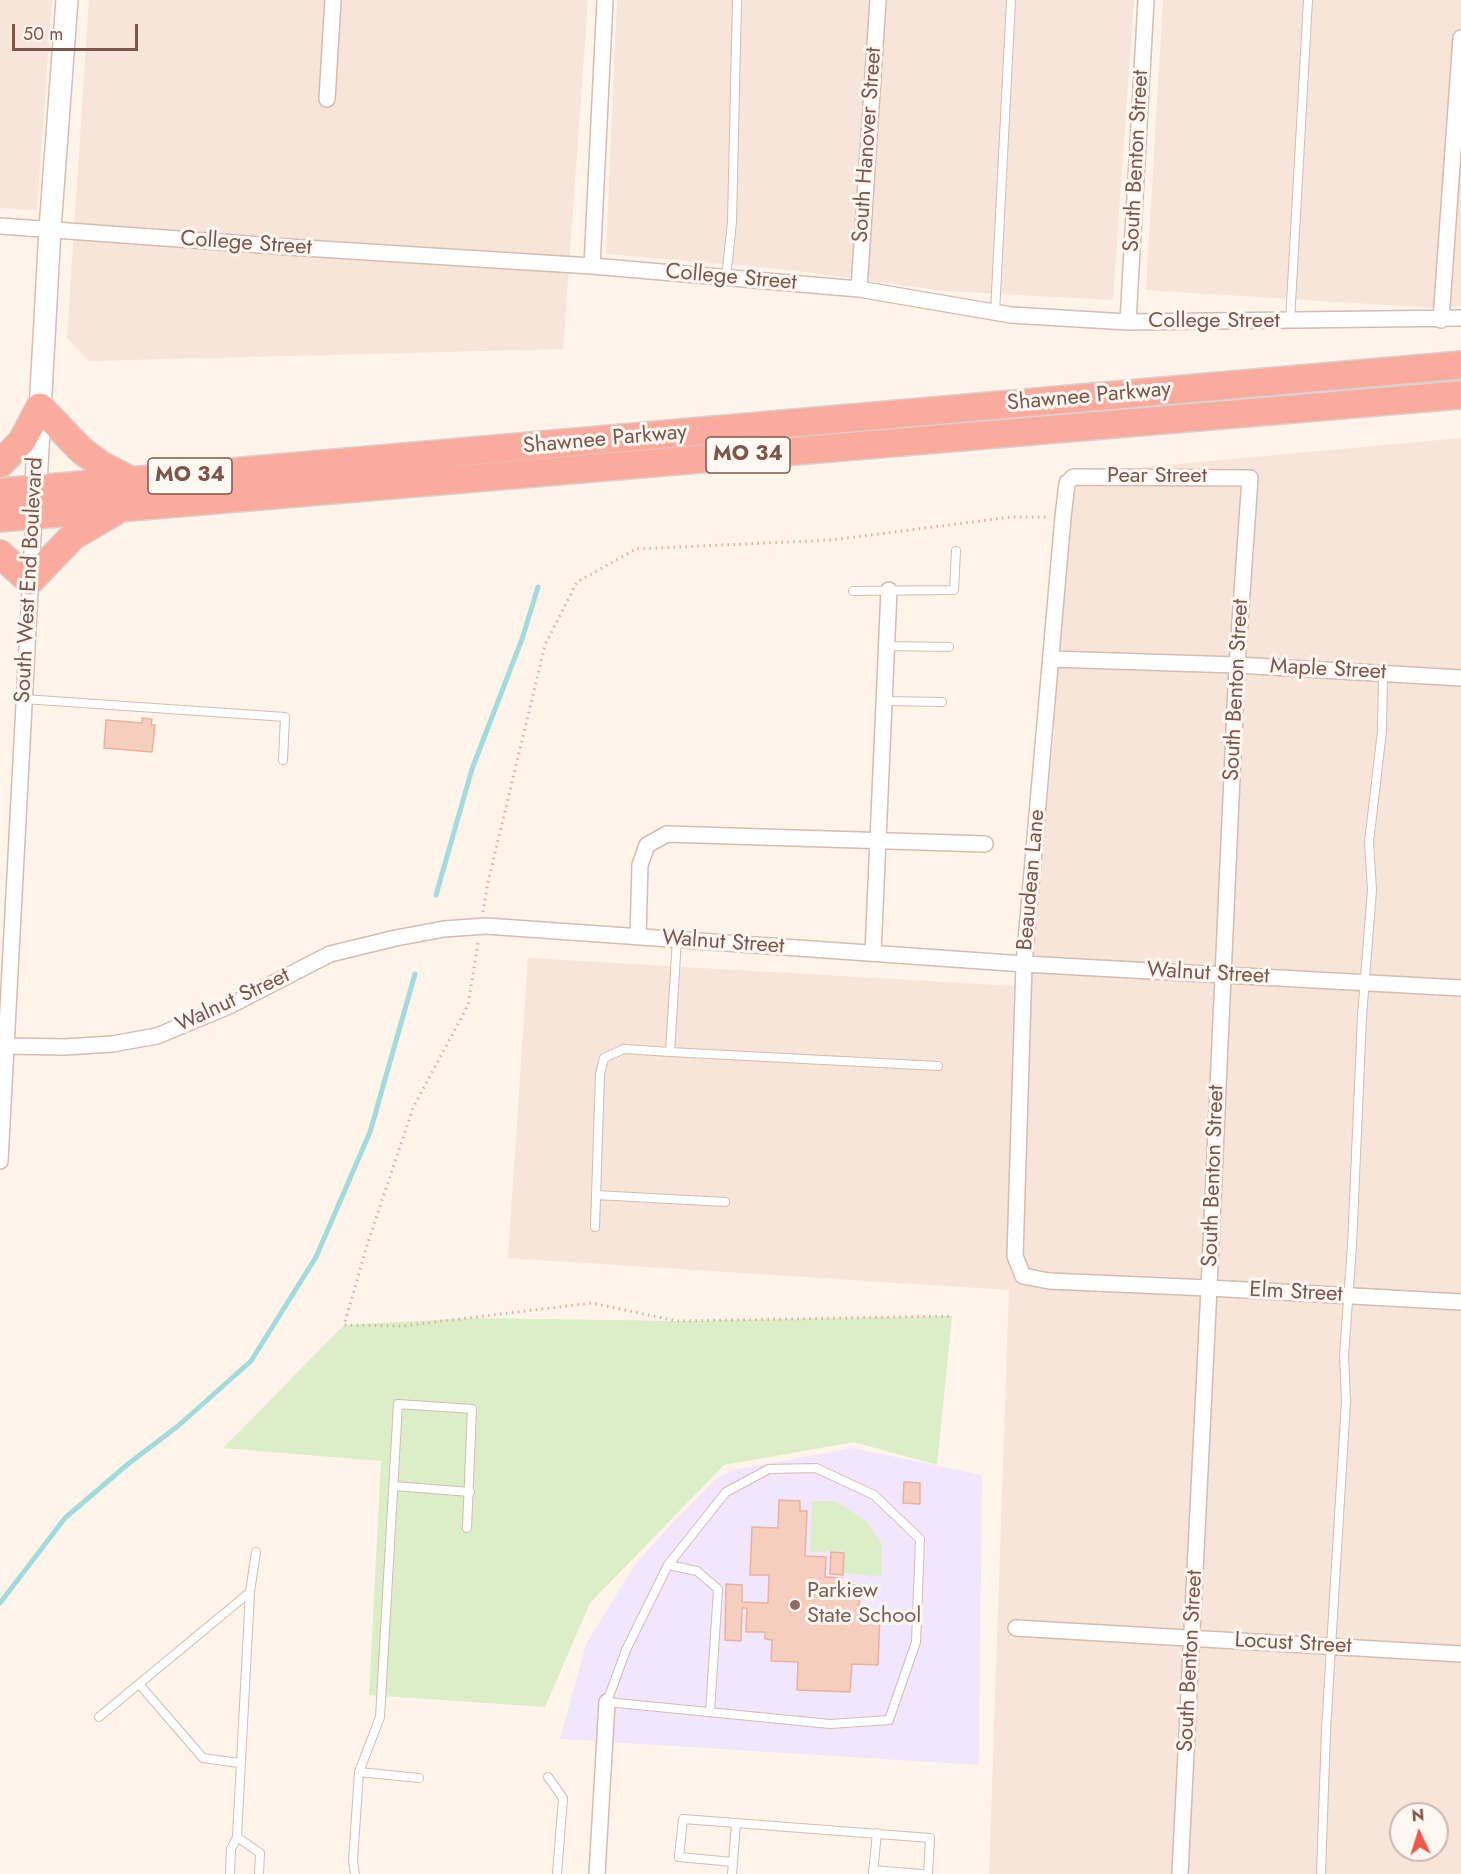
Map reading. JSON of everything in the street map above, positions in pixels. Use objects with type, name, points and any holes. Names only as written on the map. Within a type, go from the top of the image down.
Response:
[{"type":"highway","name":"Shawnee Parkway","points":[[0,518],[35,502],[132,481],[1461,365]]},
{"type":"highway","name":"Shawnee Parkway","points":[[0,492],[35,502],[121,509],[1461,395]]},
{"type":"highway","points":[[0,464],[22,441],[40,406],[81,450],[101,465],[132,481]]},
{"type":"highway","points":[[0,554],[30,581],[73,536],[121,509]]},
{"type":"street","name":"South West End Boulevard","points":[[0,1161],[50,228],[68,0]]},
{"type":"street","points":[[327,99],[333,0]]},
{"type":"street","points":[[592,266],[605,0]]},
{"type":"street","name":"South Hanover Street","points":[[859,289],[878,0]]},
{"type":"street","name":"South Benton Street","points":[[1128,322],[1146,0]]},
{"type":"street","points":[[1441,320],[1461,38]]},
{"type":"street","name":"College Street","points":[[0,226],[592,266],[859,289],[995,313],[1128,322],[1461,318]]},
{"type":"street","name":"Pear Street","points":[[1067,483],[1073,477],[1250,478]]},
{"type":"street","name":"South Benton Street","points":[[1180,1874],[1237,665],[1250,478]]},
{"type":"street","name":"Beaudean Lane","points":[[1023,1276],[1015,1256],[1024,964],[1067,483]]},
{"type":"street","points":[[873,953],[889,590]]},
{"type":"street","name":"Maple Street","points":[[1051,659],[1237,665],[1461,678]]},
{"type":"street","points":[[638,937],[640,865],[647,844],[667,834],[985,844]]},
{"type":"street","name":"Walnut Street","points":[[7,1046],[65,1047],[112,1044],[157,1036],[229,1006],[330,954],[444,929],[481,927],[1024,964],[1461,988]]},
{"type":"street","name":"Elm Street","points":[[1023,1276],[1049,1281],[1461,1302]]},
{"type":"street","name":"Locust Street","points":[[1016,1628],[1461,1654]]},
{"type":"street","points":[[597,1874],[607,1702]]},
{"type":"lane","points":[[726,278],[732,222],[737,0]]},
{"type":"lane","points":[[995,313],[1011,0]]},
{"type":"lane","points":[[1290,321],[1308,0]]},
{"type":"lane","points":[[853,591],[954,590],[956,551]]},
{"type":"lane","points":[[887,646],[949,647]]},
{"type":"lane","points":[[1321,1874],[1346,1401],[1344,1356],[1349,1296],[1362,1016],[1372,890],[1369,842],[1382,731],[1383,673]]},
{"type":"lane","points":[[24,699],[285,717],[283,760]]},
{"type":"lane","points":[[884,701],[942,702]]},
{"type":"lane","points":[[670,1052],[677,939]]},
{"type":"lane","points":[[595,1227],[600,1074],[604,1058],[624,1049],[938,1066]]},
{"type":"lane","points":[[596,1195],[725,1202]]},
{"type":"lane","points":[[355,1874],[353,1861],[359,1772],[380,1717],[398,1404],[472,1409],[467,1528]]},
{"type":"lane","points":[[816,1468],[874,1495],[920,1539],[916,1642],[889,1720],[830,1724],[607,1702],[626,1650],[668,1564],[726,1491],[769,1469],[816,1468]]},
{"type":"lane","points":[[394,1486],[470,1492]]},
{"type":"lane","points":[[230,1874],[231,1849],[237,1837],[250,1592],[256,1552]]},
{"type":"lane","points":[[668,1564],[697,1571],[718,1589],[710,1712]]},
{"type":"lane","points":[[99,1717],[250,1592]]},
{"type":"lane","points":[[139,1684],[203,1758],[240,1764]]},
{"type":"lane","points":[[359,1772],[419,1778]]},
{"type":"lane","points":[[548,1777],[563,1798],[556,1874]]},
{"type":"lane","points":[[733,1862],[679,1857],[683,1819],[930,1838],[928,1874]]},
{"type":"lane","points":[[732,1874],[736,1823]]},
{"type":"lane","points":[[877,1833],[873,1872],[921,1874]]},
{"type":"lane","points":[[237,1837],[260,1853],[259,1874]]},
{"type":"path","points":[[952,1316],[677,1321],[592,1303],[402,1326],[345,1325],[368,1242],[413,1108],[468,1005],[488,882],[545,645],[577,582],[636,549],[831,540],[1012,517],[1063,517]]},
{"type":"shaded area","points":[[0,0],[52,0],[37,210],[0,208]]},
{"type":"shaded area","points":[[89,0],[588,0],[563,349],[89,361],[67,338]]},
{"type":"shaded area","points":[[617,0],[1134,0],[1113,300],[944,291],[791,270],[606,254]]},
{"type":"shaded area","points":[[1163,0],[1461,0],[1461,306],[1434,308],[1146,290]]},
{"type":"shaded area","points":[[1461,438],[1461,1874],[989,1874],[1009,1290],[508,1258],[528,958],[1014,986],[1010,1271],[1031,945],[1055,728],[1037,726],[1059,475]]},
{"type":"shaded area","name":"Parkiew State School","points":[[852,1448],[982,1475],[979,1765],[560,1739],[586,1644],[634,1566],[671,1524],[716,1479],[733,1470]]},
{"type":"green space","points":[[952,1316],[937,1465],[854,1442],[724,1465],[590,1603],[545,1707],[369,1695],[381,1461],[223,1448],[344,1325],[473,1318],[677,1321]]},
{"type":"green space","points":[[812,1501],[835,1501],[866,1521],[882,1544],[882,1576],[844,1573],[844,1551],[810,1552]]},
{"type":"building","points":[[142,718],[152,719],[151,725],[155,725],[152,752],[104,748],[106,720],[142,723]]},
{"type":"building","points":[[904,1482],[920,1483],[920,1504],[903,1503]]},
{"type":"building","name":"Parkiew State School","points":[[779,1500],[800,1501],[800,1511],[807,1511],[805,1556],[826,1557],[825,1577],[842,1578],[842,1584],[860,1585],[859,1612],[880,1613],[878,1665],[852,1664],[850,1692],[797,1690],[798,1662],[771,1661],[772,1640],[765,1639],[765,1632],[746,1632],[747,1608],[742,1608],[741,1641],[725,1640],[726,1584],[742,1585],[742,1602],[768,1603],[769,1575],[750,1575],[752,1527],[778,1528]]},
{"type":"building","points":[[831,1552],[844,1553],[843,1575],[830,1574]]},
{"type":"waterway","points":[[436,895],[472,769],[522,639],[538,587]]},
{"type":"waterway","points":[[0,1603],[65,1518],[128,1464],[178,1426],[251,1361],[316,1257],[370,1132],[415,974]]},
{"type":"place","name":"Parkiew State School","points":[[795,1605]]}]
